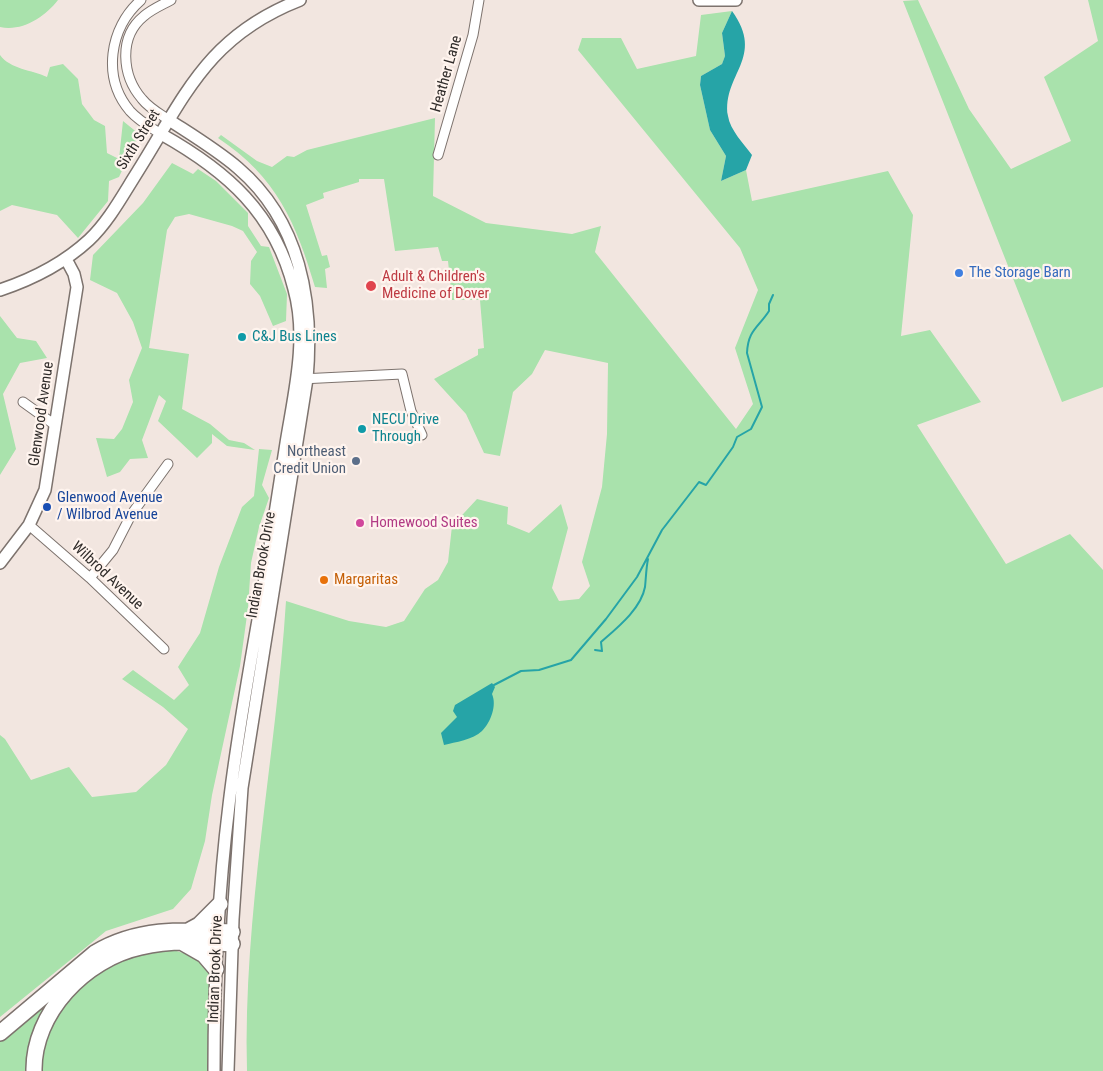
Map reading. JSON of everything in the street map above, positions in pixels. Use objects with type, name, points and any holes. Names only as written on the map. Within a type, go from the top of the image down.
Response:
[{"type":"highway","points":[[34,1071],[36,1045],[43,1027],[54,1006],[80,978],[122,952],[185,937],[220,904]]},
{"type":"highway","points":[[0,1033],[95,953],[111,942],[146,932],[185,937],[225,938]]},
{"type":"highway","points":[[185,937],[216,969]]},
{"type":"main road","name":"Sixth Street","points":[[0,290],[36,276],[66,259],[102,225],[196,77],[226,43],[259,19],[300,0]]},
{"type":"main road","points":[[699,0],[736,0]]},
{"type":"main road","name":"Indian Brook Drive","points":[[169,120],[244,173],[266,199],[287,231],[297,255],[308,305],[310,343],[308,379],[246,762],[225,938],[216,969],[214,1071]]},
{"type":"main road","name":"Indian Brook Drive","points":[[161,134],[200,158],[232,182],[249,199],[270,230],[286,264],[297,303],[300,341],[228,806],[220,904],[225,938],[228,1071]]},
{"type":"main road","name":"Glenwood Avenue","points":[[0,563],[30,524],[45,490],[77,287],[74,274],[66,259]]},
{"type":"street","points":[[141,0],[134,6],[119,31],[112,56],[113,73],[118,90],[130,111],[161,134]]},
{"type":"street","points":[[169,120],[150,107],[137,93],[127,71],[125,55],[130,37],[139,21],[171,0]]},
{"type":"street","name":"Heather Lane","points":[[438,155],[473,35],[479,0]]},
{"type":"street","points":[[295,378],[402,374],[411,411],[422,435]]},
{"type":"street","points":[[23,402],[55,425]]},
{"type":"street","points":[[90,578],[113,550],[131,515],[168,464]]},
{"type":"street","name":"Wilbrod Avenue","points":[[30,524],[164,649]]},
{"type":"green space","points":[[0,0],[58,0],[47,12],[32,22],[8,28],[0,27]]},
{"type":"green space","points":[[918,0],[969,109],[1011,169],[1071,141],[1044,77],[1098,41],[1088,0],[1103,0],[1103,387],[1062,402],[903,1]]},
{"type":"green space","points":[[732,11],[722,33],[725,56],[722,64],[701,76],[700,85],[710,130],[726,156],[721,181],[746,170],[752,201],[888,171],[913,215],[901,336],[930,330],[981,402],[917,425],[1006,564],[1070,534],[1103,570],[1103,1071],[247,1071],[250,953],[286,601],[349,621],[386,627],[404,621],[425,589],[438,580],[448,562],[452,526],[477,499],[508,507],[507,524],[529,533],[561,504],[568,528],[552,588],[559,601],[579,599],[590,586],[582,562],[602,487],[607,434],[608,363],[545,350],[532,374],[513,392],[500,456],[484,453],[466,414],[434,379],[478,355],[478,349],[484,348],[480,300],[452,300],[448,261],[442,261],[438,247],[395,251],[384,179],[359,179],[359,182],[323,193],[324,198],[306,205],[322,256],[327,255],[330,267],[325,269],[327,288],[315,287],[300,242],[282,203],[270,185],[255,169],[218,138],[221,135],[257,161],[272,167],[287,156],[294,157],[307,150],[435,118],[433,196],[486,223],[572,234],[601,226],[595,252],[736,429],[753,404],[735,348],[758,290],[740,248],[578,50],[582,38],[621,38],[637,69],[696,56],[701,15]]},
{"type":"green space","points":[[0,55],[4,60],[15,66],[47,77],[50,67],[63,64],[78,79],[82,104],[94,120],[105,126],[107,153],[119,159],[123,121],[139,134],[119,177],[109,181],[108,201],[78,238],[57,215],[12,205],[0,211]]},
{"type":"green space","points":[[172,163],[193,174],[198,169],[216,181],[248,213],[248,226],[261,246],[269,247],[287,294],[286,321],[273,326],[260,296],[250,284],[251,261],[257,252],[243,231],[189,214],[175,217],[167,230],[149,348],[189,354],[182,409],[210,424],[229,440],[244,443],[255,450],[227,446],[212,434],[212,443],[197,458],[158,421],[166,401],[159,395],[142,440],[148,458],[130,459],[120,472],[107,477],[96,438],[114,439],[122,429],[133,402],[129,380],[142,348],[133,322],[117,293],[90,280],[93,255],[143,203]]},
{"type":"green space","points":[[0,316],[17,338],[36,341],[47,358],[20,363],[3,394],[16,449],[0,475]]},
{"type":"green space","points":[[259,449],[272,450],[262,485],[269,498],[259,527],[251,563],[248,608],[240,666],[212,795],[205,841],[191,889],[173,909],[106,931],[0,1017],[0,735],[5,739],[31,780],[69,767],[92,797],[136,792],[166,765],[188,729],[163,707],[122,679],[133,670],[174,700],[189,685],[178,667],[200,633],[219,567],[242,507],[254,496]]},
{"type":"green space","points":[[173,950],[200,958],[211,973],[209,1071],[37,1071],[40,1047],[67,998],[102,968],[145,951]]},
{"type":"green space","points":[[72,982],[31,1071],[0,1071],[0,1036]]},
{"type":"water","points":[[732,11],[741,27],[745,41],[744,54],[728,101],[728,116],[734,132],[752,155],[746,170],[721,181],[726,156],[710,130],[700,85],[701,76],[722,64],[725,56],[722,33]]},
{"type":"water","points":[[492,683],[495,687],[492,694],[493,708],[490,718],[482,731],[474,737],[444,745],[441,733],[457,717],[453,711],[455,705]]},
{"type":"waterway","points":[[494,685],[521,671],[539,670],[571,660],[606,619],[637,577],[662,530],[699,482],[706,485],[733,447],[737,437],[751,429],[762,407],[747,353],[748,345],[754,330],[769,311],[769,304],[773,295]]},
{"type":"waterway","points":[[595,650],[602,651],[601,642],[628,617],[639,603],[645,587],[648,559]]},
{"type":"place","name":"The Storage Barn","points":[[959,273]]},
{"type":"place","name":"Adult & Children's Medicine of Dover","points":[[371,286]]},
{"type":"place","name":"C&J Bus Lines","points":[[242,337]]},
{"type":"place","name":"NECU Drive Through","points":[[362,429]]},
{"type":"place","name":"Northeast Credit Union","points":[[356,461]]},
{"type":"place","name":"Glenwood Avenue / Wilbrod Avenue","points":[[47,507]]},
{"type":"place","name":"Homewood Suites","points":[[360,523]]},
{"type":"place","name":"Margaritas","points":[[324,580]]}]
